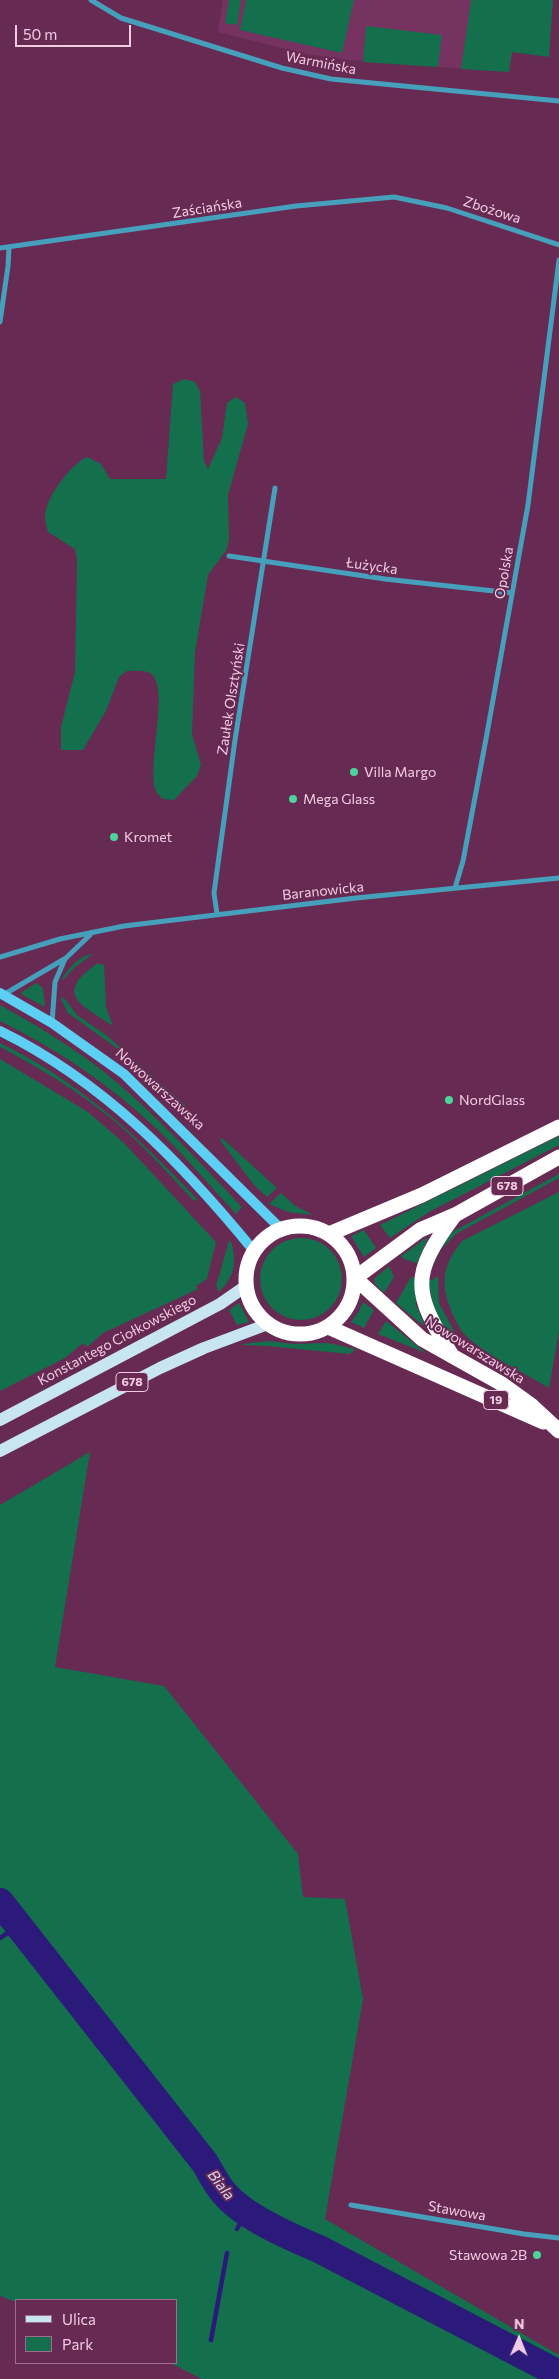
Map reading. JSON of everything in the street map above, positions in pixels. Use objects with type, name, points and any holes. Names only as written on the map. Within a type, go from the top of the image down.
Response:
[{"type":"highway","name":"678","points":[[329,1234],[422,1195],[559,1127]]},
{"type":"highway","name":"678","points":[[355,1278],[420,1230],[455,1214],[559,1157]]},
{"type":"highway","points":[[452,1355],[427,1312],[422,1287],[426,1259],[434,1243],[455,1214]]},
{"type":"highway","points":[[306,1226],[329,1234],[348,1253],[355,1278],[353,1293],[348,1306],[339,1318],[328,1327],[304,1334],[286,1332],[268,1324],[254,1307],[246,1286],[246,1274],[254,1251],[266,1238],[281,1229],[306,1226]]},
{"type":"highway","name":"Nowowarszawska","points":[[355,1278],[422,1339],[502,1384],[531,1405],[558,1429]]},
{"type":"highway","name":"Nowowarszawska","points":[[328,1327],[558,1429]]},
{"type":"main road","name":"Nowowarszawska","points":[[1,995],[52,1023],[124,1074],[281,1229]]},
{"type":"main road","points":[[0,1031],[66,1069],[120,1108],[187,1174],[254,1251]]},
{"type":"main road","name":"Konstantego Ciołkowskiego","points":[[0,1420],[211,1309],[246,1286]]},
{"type":"main road","name":"678","points":[[0,1451],[160,1368],[204,1348],[268,1324]]},
{"type":"street","name":"Warmińska","points":[[91,0],[121,18],[282,68],[331,79],[559,101]]},
{"type":"street","name":"Zaściańska","points":[[0,248],[346,200],[394,197],[417,200]]},
{"type":"street","name":"Zbożowa","points":[[417,200],[448,208],[559,245]]},
{"type":"street","points":[[0,322],[9,248]]},
{"type":"street","name":"Opolska","points":[[455,888],[486,739],[528,505],[559,260]]},
{"type":"street","name":"Zaułek Olsztyński","points":[[217,914],[214,893],[234,749],[276,488]]},
{"type":"street","name":"Łużycka","points":[[229,556],[385,579],[512,593]]},
{"type":"street","name":"Baranowicka","points":[[0,957],[60,939],[124,926],[217,914],[559,878]]},
{"type":"street","points":[[1,995],[66,958],[90,934]]},
{"type":"street","points":[[52,1023],[55,982],[66,958]]},
{"type":"street","name":"Stawowa","points":[[351,2206],[559,2238]]},
{"type":"shaded area","points":[[223,0],[519,0],[509,72],[348,60],[306,54],[218,32]]},
{"type":"green space","points":[[229,0],[241,0],[237,25],[225,23]]},
{"type":"green space","points":[[246,0],[354,0],[342,53],[240,30]]},
{"type":"green space","points":[[471,0],[553,0],[549,57],[512,52],[509,72],[461,69]]},
{"type":"green space","points":[[366,26],[442,35],[438,67],[363,62]]},
{"type":"green space","points":[[184,379],[195,382],[200,391],[204,461],[208,469],[222,438],[227,403],[236,397],[245,403],[248,424],[228,495],[229,539],[227,549],[208,575],[195,652],[192,734],[201,765],[197,776],[174,800],[163,799],[156,791],[154,763],[158,693],[156,681],[150,673],[127,671],[119,677],[106,711],[83,750],[61,750],[61,727],[75,672],[77,560],[75,549],[48,532],[45,517],[49,501],[60,482],[87,457],[101,464],[110,479],[166,479],[173,384]]},
{"type":"green space","points":[[93,954],[75,967],[61,980],[79,960]]},
{"type":"green space","points":[[98,963],[100,965],[104,964],[106,1007],[113,1026],[82,1005],[76,998],[74,991],[84,974]]},
{"type":"green space","points":[[36,983],[43,988],[45,1007],[21,994]]},
{"type":"green space","points":[[60,997],[65,999],[77,1015],[106,1035],[186,1106],[184,1108],[121,1051],[68,1013]]},
{"type":"green space","points":[[0,1005],[66,1044],[122,1087],[175,1137],[242,1207],[236,1214],[170,1142],[123,1100],[85,1070],[43,1044],[0,1021]]},
{"type":"green space","points":[[0,1043],[28,1058],[81,1092],[152,1153],[197,1199],[194,1201],[145,1149],[100,1109],[58,1080],[0,1047]]},
{"type":"green space","points":[[0,1059],[88,1112],[125,1144],[216,1242],[207,1279],[196,1286],[198,1289],[103,1333],[87,1347],[83,1343],[65,1358],[0,1391]]},
{"type":"green space","points":[[559,1136],[559,1145],[429,1212],[390,1238],[380,1225]]},
{"type":"green space","points":[[222,1138],[277,1188],[267,1197],[254,1185],[220,1140]]},
{"type":"green space","points":[[559,1174],[559,1178],[456,1234],[441,1249],[433,1265],[438,1251],[454,1231]]},
{"type":"green space","points":[[559,1192],[559,1332],[549,1388],[494,1357],[461,1331],[446,1294],[445,1276],[450,1259],[462,1241]]},
{"type":"green space","points":[[281,1193],[294,1205],[313,1215],[288,1212],[269,1204]]},
{"type":"green space","points":[[364,1230],[376,1248],[364,1257],[351,1236]]},
{"type":"green space","points":[[301,1238],[317,1241],[330,1250],[339,1263],[342,1279],[339,1295],[330,1308],[317,1317],[301,1320],[285,1317],[272,1308],[263,1295],[260,1279],[263,1263],[272,1250],[285,1241]]},
{"type":"green space","points":[[428,1238],[417,1263],[404,1259],[401,1256]]},
{"type":"green space","points":[[229,1241],[231,1241],[233,1249],[233,1268],[228,1280],[219,1292],[216,1286]]},
{"type":"green space","points":[[389,1266],[394,1277],[384,1293],[375,1284],[374,1279]]},
{"type":"green space","points":[[438,1276],[439,1303],[460,1342],[446,1329],[434,1306],[429,1280]]},
{"type":"green space","points":[[411,1277],[415,1278],[416,1305],[426,1328],[396,1303]]},
{"type":"green space","points":[[363,1302],[374,1310],[364,1328],[351,1322]]},
{"type":"green space","points":[[239,1303],[249,1322],[237,1325],[229,1310]]},
{"type":"green space","points":[[386,1321],[426,1353],[378,1334]]},
{"type":"green space","points":[[268,1341],[293,1344],[328,1343],[355,1349],[350,1354],[243,1345]]},
{"type":"green space","points":[[90,1452],[55,1667],[164,1686],[298,1854],[303,1897],[345,1899],[363,1999],[325,2219],[559,2355],[559,2379],[202,2379],[172,2364],[178,2364],[178,2299],[15,2299],[15,2302],[0,2296],[0,1505]]},
{"type":"waterway","name":"Biala","points":[[0,1902],[205,2163],[218,2186],[233,2202],[268,2226],[319,2249],[559,2374]]},
{"type":"waterway","points":[[0,1938],[20,1925]]},
{"type":"waterway","points":[[237,2229],[247,2211]]},
{"type":"waterway","points":[[211,2340],[227,2253]]},
{"type":"place","name":"Villa Margo","points":[[354,772]]},
{"type":"place","name":"Mega Glass","points":[[293,799]]},
{"type":"place","name":"Kromet","points":[[114,837]]},
{"type":"place","name":"NordGlass","points":[[449,1100]]},
{"type":"place","name":"Stawowa 2B","points":[[537,2255]]}]
